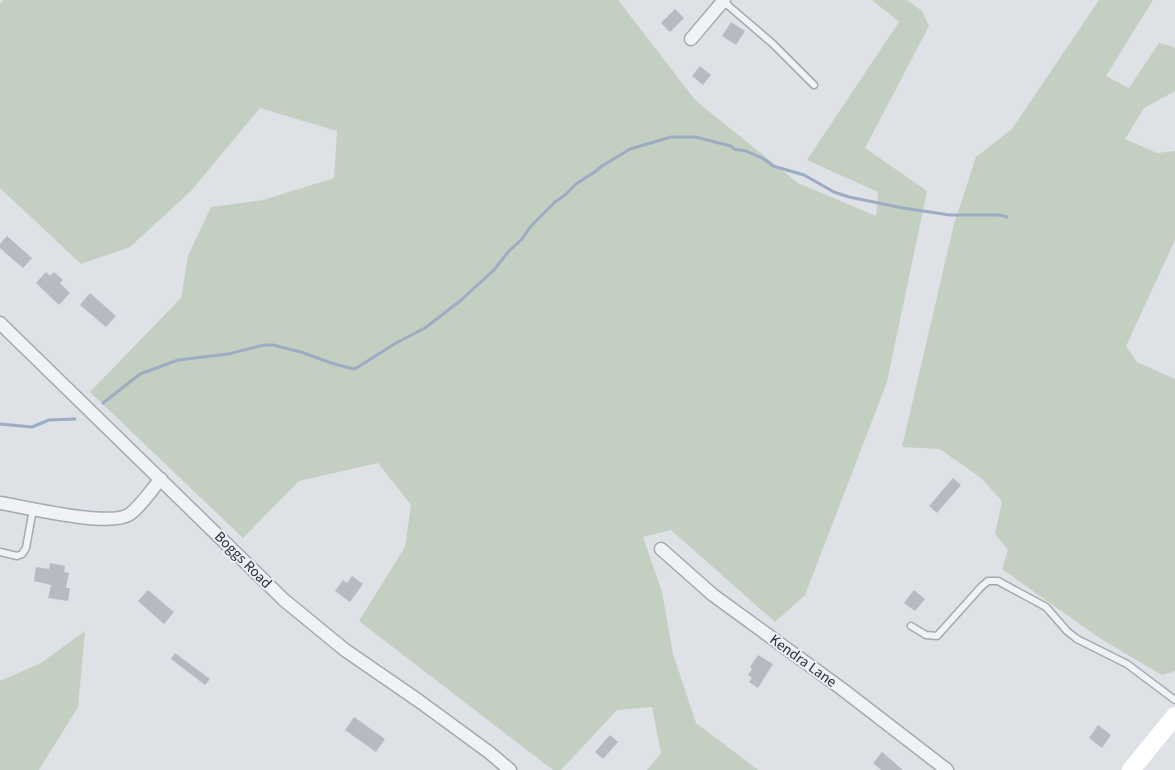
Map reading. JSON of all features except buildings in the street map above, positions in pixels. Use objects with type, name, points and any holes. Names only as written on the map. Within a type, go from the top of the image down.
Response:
[{"type":"street","points":[[691,40],[723,0]]},
{"type":"street","name":"Boggs Road","points":[[0,323],[284,600],[345,650],[420,701],[510,770]]},
{"type":"street","points":[[0,503],[82,517],[118,519],[129,515],[161,479]]},
{"type":"street","name":"Kendra Lane","points":[[661,549],[713,595],[842,689],[946,770]]},
{"type":"street","points":[[1131,770],[1175,716]]},
{"type":"lane","points":[[723,0],[773,44],[814,85]]},
{"type":"lane","points":[[0,552],[17,556],[22,554],[26,548],[34,509]]},
{"type":"lane","points":[[911,626],[926,635],[937,636],[988,581],[998,581],[1046,606],[1067,631],[1078,639],[1127,664],[1175,700]]},
{"type":"green space","points":[[3,0],[618,0],[696,101],[798,183],[876,216],[878,192],[807,160],[899,22],[872,0],[907,0],[922,11],[929,26],[865,148],[927,191],[887,382],[805,595],[775,622],[671,530],[643,537],[662,592],[673,654],[696,723],[758,770],[647,770],[661,753],[652,707],[617,710],[561,770],[553,770],[359,621],[405,547],[411,505],[378,463],[299,481],[243,538],[90,392],[181,298],[188,256],[211,207],[263,200],[334,178],[337,131],[260,108],[191,191],[130,247],[81,264],[0,188],[0,4]]},
{"type":"green space","points":[[1099,0],[1153,0],[1106,76],[1129,88],[1159,43],[1174,47],[1175,49],[1175,91],[1144,108],[1125,139],[1157,153],[1175,151],[1175,240],[1126,346],[1137,362],[1175,379],[1175,671],[1162,675],[1101,639],[1002,569],[1008,550],[995,534],[1002,501],[981,478],[940,449],[902,447],[954,224],[976,157],[1012,129]]},
{"type":"green space","points":[[85,631],[78,707],[39,770],[0,770],[0,681],[41,663]]},
{"type":"waterway","points":[[103,403],[140,374],[178,360],[228,354],[264,345],[273,345],[301,352],[354,369],[396,343],[425,328],[460,301],[494,270],[531,226],[576,184],[630,149],[671,137],[695,137],[746,151],[764,159],[773,166],[804,175],[834,192],[849,197],[950,215],[1000,215],[1007,217]]},
{"type":"waterway","points":[[0,424],[32,427],[49,420],[75,419]]}]
